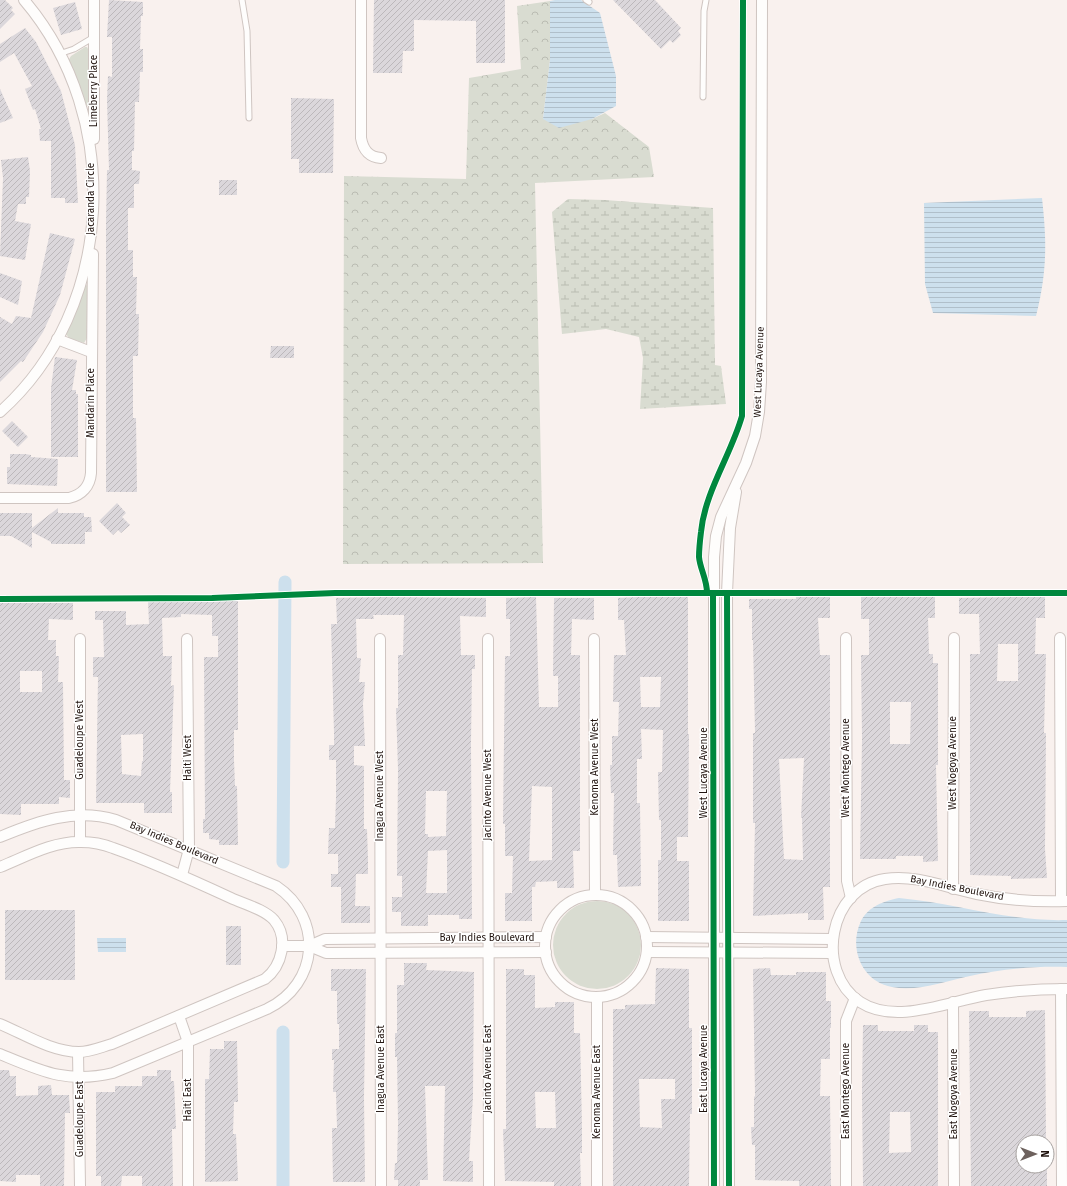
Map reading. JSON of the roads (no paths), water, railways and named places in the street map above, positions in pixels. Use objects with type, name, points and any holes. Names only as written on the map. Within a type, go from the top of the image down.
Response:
[{"type":"street","name":"Jacaranda Circle","points":[[1,410],[28,382],[57,339],[68,317],[82,276],[93,228],[94,181],[90,143],[85,119],[75,90],[59,54],[24,0]]},
{"type":"street","name":"Limeberry Place","points":[[94,0],[94,181]]},
{"type":"street","points":[[361,0],[361,138],[366,152],[374,157],[380,158]]},
{"type":"street","name":"West Lucaya Avenue","points":[[714,953],[713,577],[716,536],[721,517],[755,436],[759,412],[761,382],[762,0]]},
{"type":"street","name":"Mandarin Place","points":[[0,498],[69,498],[79,495],[87,486],[91,473],[93,228]]},
{"type":"street","points":[[57,339],[91,352]]},
{"type":"street","points":[[729,1186],[728,577],[730,528],[738,478]]},
{"type":"street","points":[[713,577],[728,577]]},
{"type":"street","name":"West Montego Avenue","points":[[846,638],[847,881],[851,898]]},
{"type":"street","name":"West Nogoya Avenue","points":[[953,889],[954,638]]},
{"type":"street","points":[[1060,638],[1064,901]]},
{"type":"street","name":"Guadeloupe West","points":[[80,639],[80,842]]},
{"type":"street","name":"Haiti West","points":[[182,875],[189,849],[188,639]]},
{"type":"street","name":"Inagua Avenue West","points":[[380,639],[380,953]]},
{"type":"street","name":"Jacinto Avenue West","points":[[488,639],[488,952]]},
{"type":"street","name":"Kenoma Avenue West","points":[[594,639],[595,895]]},
{"type":"street","points":[[713,701],[728,700]]},
{"type":"street","name":"Bay Indies Boulevard","points":[[0,837],[45,820],[80,815],[98,815],[116,820],[189,849],[283,891],[295,903],[304,917],[308,932],[309,946],[307,964],[302,977],[295,988],[283,999],[267,1009],[113,1073],[79,1078],[55,1074],[0,1054]]},
{"type":"street","points":[[714,822],[728,822]]},
{"type":"street","points":[[0,867],[47,848],[80,842],[114,848],[182,875],[266,914],[278,926],[282,946],[276,966],[265,979],[112,1044],[78,1052],[50,1045],[0,1024]]},
{"type":"street","name":"Bay Indies Boulevard","points":[[1064,901],[1008,898],[953,889],[918,880],[889,878],[866,885],[857,890],[837,921],[832,939],[832,952],[842,981],[855,998],[873,1008],[900,1013],[1014,992],[1064,989]]},
{"type":"street","name":"Bay Indies Boulevard","points":[[595,895],[610,897],[623,903],[634,912],[642,924],[646,937],[647,952],[644,964],[638,975],[630,984],[616,993],[597,998],[582,996],[568,990],[557,980],[549,967],[546,952],[546,937],[555,916],[563,907],[578,899],[595,895]]},
{"type":"street","name":"Bay Indies Boulevard","points":[[309,946],[325,939],[546,937]]},
{"type":"street","points":[[646,937],[714,939],[832,939]]},
{"type":"street","name":"Bay Indies Boulevard","points":[[282,946],[309,946],[326,952],[546,952]]},
{"type":"street","name":"Jacinto Avenue East","points":[[488,952],[488,1186]]},
{"type":"street","points":[[647,952],[832,952]]},
{"type":"street","name":"Inagua Avenue East","points":[[380,953],[381,1186]]},
{"type":"street","name":"East Lucaya Avenue","points":[[714,953],[714,1186]]},
{"type":"street","points":[[1062,1186],[1064,989]]},
{"type":"street","name":"Kenoma Avenue East","points":[[596,1186],[597,998]]},
{"type":"street","name":"East Montego Avenue","points":[[846,1186],[846,1021],[855,998]]},
{"type":"street","name":"East Nogoya Avenue","points":[[954,1002],[954,1186]]},
{"type":"street","name":"Haiti East","points":[[179,1016],[188,1042],[188,1186]]},
{"type":"street","points":[[714,1045],[728,1045]]},
{"type":"street","name":"Guadeloupe East","points":[[78,1052],[80,1186]]},
{"type":"street","points":[[714,1144],[728,1144]]},
{"type":"lane","points":[[242,0],[247,31],[248,118]]},
{"type":"lane","points":[[703,96],[704,11],[706,0]]},
{"type":"lane","points":[[59,54],[74,49],[94,37]]},
{"type":"water","points":[[581,0],[600,13],[616,76],[616,106],[592,119],[559,128],[543,119],[550,60],[550,1]]},
{"type":"water","points":[[1042,198],[1045,229],[1045,257],[1040,300],[1036,316],[933,313],[925,284],[924,203]]},
{"type":"water","points":[[899,898],[920,900],[1025,918],[1067,920],[1067,967],[1006,970],[912,988],[892,987],[882,984],[866,971],[860,962],[856,942],[857,931],[864,916],[873,908],[882,903]]},
{"type":"water","points":[[97,938],[126,938],[126,952],[98,952]]},
{"type":"waterway","points":[[283,862],[285,582]]},
{"type":"waterway","points":[[283,1032],[283,1186]]}]
